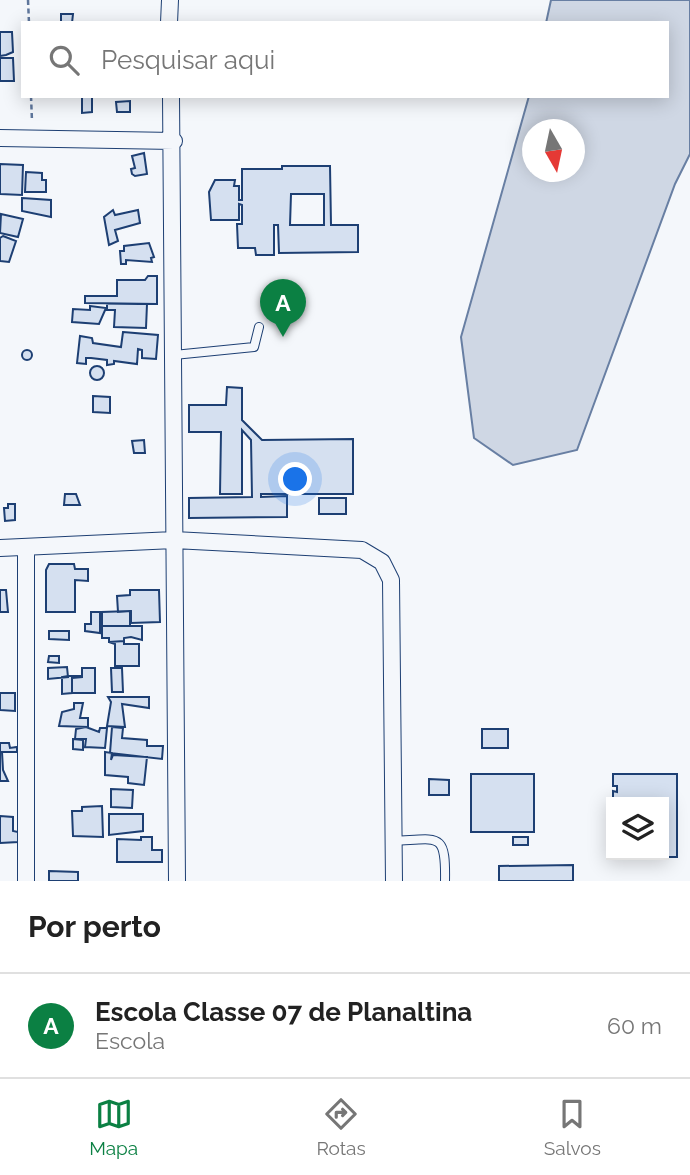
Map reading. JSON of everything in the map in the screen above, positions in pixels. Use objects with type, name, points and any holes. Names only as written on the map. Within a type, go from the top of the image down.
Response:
[{"type":"street","points":[[169,21],[170,0]]},
{"type":"street","points":[[171,98],[174,141],[177,881]]},
{"type":"street","points":[[0,138],[174,141]]},
{"type":"street","points":[[0,548],[174,540],[362,550],[382,562],[391,580],[394,881]]},
{"type":"street","points":[[26,548],[26,881]]},
{"type":"lane","points":[[174,355],[254,347],[259,327]]},
{"type":"lane","points":[[394,841],[432,839],[441,842],[445,849],[445,881]]},
{"type":"path","points":[[28,0],[29,21]]},
{"type":"path","points":[[31,98],[32,138]]},
{"type":"shaded area","points":[[551,0],[690,0],[690,154],[675,184],[577,450],[513,465],[474,438],[461,337],[522,121],[522,182],[585,182],[585,119],[523,119],[528,98],[669,98],[669,21],[546,21]]},
{"type":"building","points":[[61,14],[73,14],[72,21],[61,21]]},
{"type":"building","points":[[0,32],[12,32],[13,52],[0,56]]},
{"type":"building","points":[[0,58],[13,58],[14,81],[0,81]]},
{"type":"building","points":[[82,98],[92,98],[92,112],[82,113]]},
{"type":"building","points":[[130,101],[130,112],[117,112],[116,102]]},
{"type":"building","points":[[144,153],[147,174],[135,176],[131,169],[135,168],[132,156]]},
{"type":"building","points":[[0,164],[23,165],[22,195],[0,194]]},
{"type":"building","points":[[282,166],[330,166],[331,225],[358,225],[358,252],[279,253],[278,225],[274,225],[274,255],[256,255],[255,248],[238,248],[237,224],[242,224],[242,205],[239,204],[239,220],[211,220],[209,192],[215,180],[235,180],[234,186],[239,186],[239,200],[242,200],[242,169],[282,169]],"holes":[[[291,194],[324,194],[324,225],[290,225]]]},
{"type":"building","points":[[26,172],[42,173],[42,180],[46,180],[46,192],[25,192]]},
{"type":"building","points":[[22,198],[51,200],[51,217],[22,211]]},
{"type":"building","points":[[113,210],[115,215],[138,210],[140,223],[115,230],[118,241],[109,245],[104,217]]},
{"type":"building","points":[[1,214],[23,219],[18,237],[0,233]]},
{"type":"building","points":[[3,236],[16,241],[9,262],[0,261],[0,238]]},
{"type":"building","points":[[149,243],[154,257],[151,258],[152,262],[126,260],[126,264],[121,264],[120,251],[124,251],[124,246]]},
{"type":"building","points":[[148,276],[157,276],[157,304],[85,303],[85,296],[117,296],[117,280],[145,280]]},
{"type":"building","points":[[107,304],[147,304],[146,328],[114,327],[115,310],[107,310]]},
{"type":"building","points":[[90,306],[106,308],[99,324],[72,322],[73,309],[90,310]]},
{"type":"building","points":[[123,332],[158,335],[156,359],[142,358],[142,350],[138,349],[137,364],[114,361],[114,364],[107,365],[107,360],[91,358],[86,358],[86,364],[77,363],[80,336],[92,338],[93,343],[121,347]]},
{"type":"building","points":[[27,350],[31,351],[31,359],[27,360],[23,359],[22,355],[23,351]]},
{"type":"building","points":[[94,366],[100,366],[104,373],[100,380],[94,380],[90,376],[90,370]]},
{"type":"building","points":[[227,387],[242,388],[242,420],[262,440],[353,439],[353,494],[261,494],[261,497],[287,496],[287,517],[189,518],[189,498],[252,497],[251,440],[242,430],[242,494],[220,494],[221,432],[189,432],[189,405],[226,405]]},
{"type":"building","points":[[93,396],[110,397],[110,413],[93,412]]},
{"type":"building","points":[[144,440],[145,453],[134,453],[132,441]]},
{"type":"building","points":[[65,494],[76,494],[80,505],[64,505]]},
{"type":"building","points":[[319,498],[346,498],[346,514],[319,514]]},
{"type":"building","points":[[8,504],[15,504],[15,520],[5,521],[4,508],[8,508]]},
{"type":"building","points":[[49,564],[74,564],[75,569],[88,569],[88,581],[75,580],[75,612],[46,612],[46,570]]},
{"type":"building","points":[[0,590],[6,590],[8,612],[0,612]]},
{"type":"building","points":[[130,590],[159,590],[160,622],[131,623],[131,611],[118,612],[117,596],[130,595]]},
{"type":"building","points":[[130,611],[130,626],[102,626],[102,612]]},
{"type":"building","points":[[91,612],[100,612],[100,633],[85,631],[85,624],[91,624]]},
{"type":"building","points":[[102,626],[142,626],[142,640],[131,637],[124,638],[124,641],[109,642],[109,638],[102,638]]},
{"type":"building","points":[[49,631],[69,631],[69,640],[49,639]]},
{"type":"building","points":[[124,641],[124,644],[139,644],[139,666],[115,666],[115,644],[109,642]]},
{"type":"building","points":[[49,656],[59,656],[59,663],[48,662]]},
{"type":"building","points":[[67,667],[68,677],[48,679],[48,668]]},
{"type":"building","points":[[82,668],[95,668],[95,693],[72,693],[72,678],[82,677]]},
{"type":"building","points":[[111,668],[122,668],[123,692],[112,692]]},
{"type":"building","points":[[82,676],[72,678],[72,693],[62,694],[62,677]]},
{"type":"building","points":[[0,693],[15,693],[15,711],[0,710]]},
{"type":"building","points":[[108,697],[149,697],[149,708],[122,704],[125,727],[107,726],[111,702]]},
{"type":"building","points":[[74,703],[83,703],[80,718],[88,718],[88,727],[59,726],[62,712],[74,709]]},
{"type":"building","points":[[86,727],[99,732],[100,728],[107,728],[105,748],[85,747],[86,739],[75,739],[76,729]]},
{"type":"building","points":[[112,727],[123,728],[122,738],[147,740],[147,746],[163,746],[162,759],[110,753]]},
{"type":"building","points":[[482,729],[508,729],[508,748],[482,748]]},
{"type":"building","points":[[73,739],[83,740],[83,750],[73,749]]},
{"type":"building","points":[[0,743],[9,743],[10,748],[17,747],[17,752],[0,752]]},
{"type":"building","points":[[2,752],[3,770],[8,781],[0,781]]},
{"type":"building","points":[[105,752],[112,753],[111,760],[113,755],[147,757],[144,785],[128,783],[128,777],[105,775]]},
{"type":"building","points":[[471,774],[534,774],[534,832],[471,832]]},
{"type":"building","points":[[613,774],[677,774],[677,857],[669,857],[669,797],[613,797],[617,786],[613,786]]},
{"type":"building","points":[[429,779],[449,780],[449,795],[429,795]]},
{"type":"building","points":[[111,789],[133,790],[132,808],[111,807]]},
{"type":"building","points":[[102,806],[103,837],[73,836],[72,811],[82,811],[82,807]]},
{"type":"building","points":[[109,814],[143,814],[143,831],[109,835]]},
{"type":"building","points":[[0,816],[13,817],[13,831],[18,832],[18,842],[0,843]]},
{"type":"building","points":[[141,837],[152,837],[152,850],[162,850],[162,862],[117,862],[117,839],[141,840]]},
{"type":"building","points":[[513,837],[528,837],[528,845],[513,845]]},
{"type":"building","points":[[573,865],[573,881],[499,881],[499,866]]},
{"type":"building","points":[[49,871],[78,872],[78,881],[49,881]]},
{"type":"place","name":"Escola Classe 07 de Planaltina","points":[[283,337]]}]
